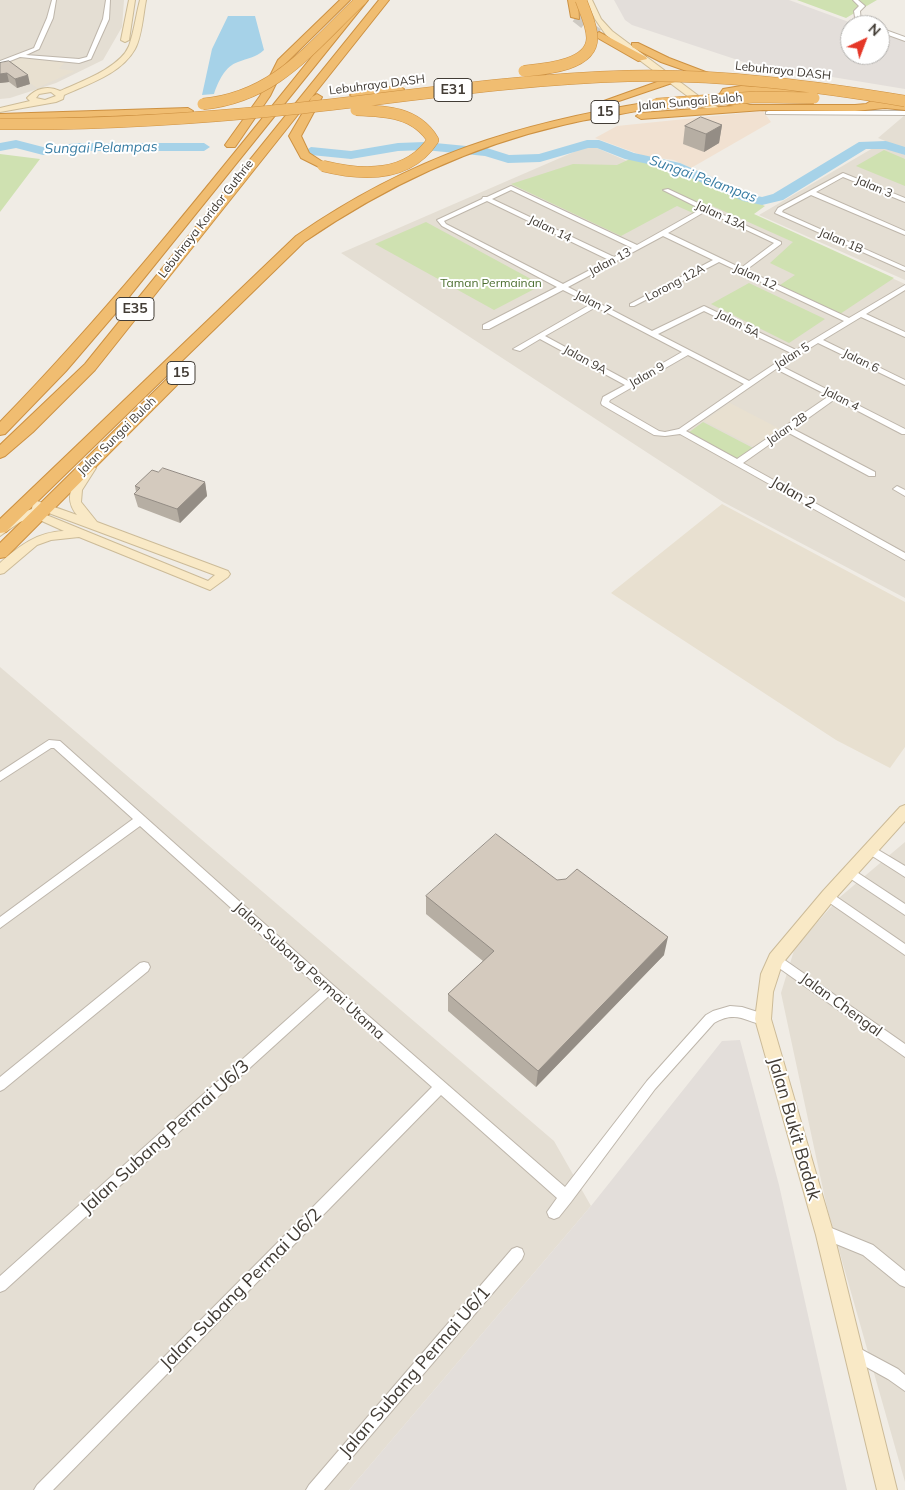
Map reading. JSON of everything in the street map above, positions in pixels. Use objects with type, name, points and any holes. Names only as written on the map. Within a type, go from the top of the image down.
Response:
[{"type":"highway","points":[[211,188],[224,156],[265,96],[282,62],[345,0]]},
{"type":"highway","points":[[100,115],[221,102],[255,93],[278,79],[362,0]]},
{"type":"highway","name":"Lebuhraya Koridor Guthrie","points":[[0,431],[60,368],[241,152],[362,0]]},
{"type":"highway","name":"Lebuhraya Koridor Guthrie","points":[[0,453],[28,429],[90,367],[258,154],[384,0]]},
{"type":"highway","points":[[270,141],[290,125],[391,0]]},
{"type":"highway","points":[[572,0],[576,17]]},
{"type":"highway","points":[[399,90],[545,68],[578,58],[587,52],[591,45],[592,36],[581,0]]},
{"type":"highway","points":[[599,35],[642,59]]},
{"type":"highway","points":[[634,45],[665,60],[718,78],[808,92]]},
{"type":"highway","name":"Lebuhraya DASH","points":[[0,117],[172,113],[552,74],[618,71],[680,71],[774,77],[905,95]]},
{"type":"highway","name":"Lebuhraya DASH","points":[[0,124],[55,125],[291,109],[518,83],[641,77],[695,76],[771,82],[905,101]]},
{"type":"highway","points":[[515,133],[543,121],[671,80]]},
{"type":"highway","points":[[291,109],[363,110],[397,114],[422,125],[433,140],[423,155],[399,167],[382,171],[351,172],[309,161],[303,155],[295,136],[322,87]]},
{"type":"highway","points":[[766,110],[730,102],[724,95],[727,91],[741,89],[808,92],[856,95],[881,103]]},
{"type":"highway","name":"Jalan Sungai Buloh","points":[[0,530],[46,482],[300,239],[335,213],[365,196],[439,160],[492,140],[536,127],[600,113],[656,104],[756,97],[820,98],[905,107]]},
{"type":"highway","name":"Jalan Sungai Buloh","points":[[881,103],[905,101]]},
{"type":"highway","points":[[536,127],[714,109],[855,108],[881,103]]},
{"type":"highway","name":"Jalan Sungai Buloh","points":[[0,553],[285,265],[365,196]]},
{"type":"street","points":[[0,63],[36,49],[50,18],[54,0]]},
{"type":"street","points":[[21,56],[79,61],[89,58],[106,19],[108,0]]},
{"type":"street","points":[[0,110],[34,100],[38,92],[52,90],[97,72],[114,60],[124,49],[132,0]]},
{"type":"street","points":[[0,104],[34,100],[55,100],[60,97],[60,94],[104,74],[128,54],[132,48],[143,0]]},
{"type":"street","points":[[589,0],[598,19],[609,33],[704,105],[714,109]]},
{"type":"street","points":[[856,0],[862,6],[856,11],[858,15]]},
{"type":"street","points":[[616,27],[634,45],[713,104],[714,109]]},
{"type":"street","points":[[890,34],[905,39]]},
{"type":"street","points":[[52,90],[60,94]]},
{"type":"street","points":[[766,110],[905,112]]},
{"type":"street","name":"Jalan 3","points":[[810,192],[842,175],[905,200]]},
{"type":"street","points":[[486,198],[513,188],[637,248]]},
{"type":"street","name":"Jalan 13A","points":[[666,190],[777,242],[779,245],[741,271]]},
{"type":"street","points":[[810,192],[905,233]]},
{"type":"street","name":"Jalan 1B","points":[[810,192],[778,212],[905,269]]},
{"type":"street","name":"Jalan 7","points":[[486,198],[440,220],[444,225],[749,384]]},
{"type":"street","name":"Jalan 14","points":[[486,198],[614,260]]},
{"type":"street","name":"Jalan 13","points":[[486,327],[637,248],[705,209]]},
{"type":"street","name":"Jalan 12","points":[[662,233],[849,321]]},
{"type":"street","name":"Lorong 12A","points":[[632,306],[718,260]]},
{"type":"street","name":"Jalan 5","points":[[681,430],[796,353],[860,314],[903,291]]},
{"type":"street","points":[[518,349],[596,304]]},
{"type":"street","name":"Jalan 5A","points":[[653,333],[704,308],[796,353]]},
{"type":"street","points":[[860,314],[905,335]]},
{"type":"street","name":"Jalan 9A","points":[[540,336],[630,385]]},
{"type":"street","name":"Jalan 6","points":[[818,340],[905,383]]},
{"type":"street","name":"Jalan 9","points":[[681,430],[665,434],[657,433],[606,406],[604,401],[688,352]]},
{"type":"street","name":"Jalan 4","points":[[776,366],[905,432]]},
{"type":"street","name":"Jalan 2B","points":[[739,462],[835,396]]},
{"type":"street","points":[[788,429],[872,474]]},
{"type":"street","name":"Jalan 2","points":[[681,430],[905,557]]},
{"type":"street","points":[[98,528],[79,513],[74,503],[74,492],[112,440]]},
{"type":"street","points":[[40,512],[39,496],[46,482]]},
{"type":"street","points":[[0,530],[16,519],[40,512],[98,528],[224,574],[210,586],[88,536],[40,512]]},
{"type":"street","points":[[0,570],[34,540],[59,534],[88,536]]},
{"type":"street","name":"Jalan Subang Permai Utama","points":[[0,777],[53,742],[329,990],[566,1197]]},
{"type":"street","name":"Jalan Bukit Badak","points":[[887,1490],[862,1397],[855,1353],[824,1232],[763,1019],[765,992],[769,974],[776,959],[828,896],[905,810]]},
{"type":"street","points":[[0,923],[140,820]]},
{"type":"street","points":[[870,849],[905,872]]},
{"type":"street","points":[[849,872],[905,910]]},
{"type":"street","points":[[828,896],[905,950]]},
{"type":"street","name":"Jalan Chengal","points":[[776,959],[905,1051]]},
{"type":"street","points":[[0,1085],[144,967]]},
{"type":"street","name":"Jalan Subang Permai U6/3","points":[[0,1285],[329,990]]},
{"type":"street","points":[[554,1212],[651,1085],[710,1019],[719,1013],[731,1010],[763,1019]]},
{"type":"street","name":"Jalan Subang Permai U6/2","points":[[42,1490],[440,1088]]},
{"type":"street","points":[[824,1232],[868,1250],[905,1280]]},
{"type":"street","name":"Jalan Subang Permai U6/1","points":[[314,1490],[517,1254]]},
{"type":"street","points":[[855,1353],[893,1374],[905,1384]]},
{"type":"shaded area","points":[[0,0],[124,0],[122,27],[103,60],[56,83],[10,98],[0,99]]},
{"type":"shaded area","points":[[614,0],[789,0],[840,19],[840,65],[890,65],[890,35],[905,40],[905,89],[820,75],[771,71],[632,25],[625,20]]},
{"type":"shaded area","points":[[20,57],[65,62],[59,69],[75,71],[37,88],[2,63]]},
{"type":"shaded area","points":[[763,111],[771,122],[691,168],[674,160],[644,156],[595,138],[617,126]]},
{"type":"shaded area","points":[[905,115],[905,149],[878,138]]},
{"type":"shaded area","points":[[590,145],[757,217],[905,284],[905,598],[723,502],[341,253]]},
{"type":"shaded area","points":[[873,148],[888,149],[905,155],[905,280],[759,215]]},
{"type":"shaded area","points":[[730,403],[780,429],[755,447],[704,421]]},
{"type":"shaded area","points":[[722,504],[905,602],[905,747],[890,768],[836,740],[611,593]]},
{"type":"shaded area","points":[[0,667],[554,1141],[591,1206],[349,1490],[0,1490]]},
{"type":"shaded area","points":[[905,842],[905,1482],[827,1208],[781,993],[795,947],[840,897]]},
{"type":"shaded area","points":[[740,1040],[779,1185],[847,1490],[349,1490],[591,1206],[722,1041]]},
{"type":"green space","points":[[797,0],[877,0],[851,15],[840,16]]},
{"type":"green space","points":[[884,150],[905,159],[905,186],[856,166]]},
{"type":"green space","points":[[0,154],[40,159],[0,212]]},
{"type":"green space","points":[[632,158],[674,168],[765,206],[754,214],[894,278],[840,314],[780,285],[795,275],[770,263],[793,242],[708,204],[693,213],[677,206],[621,236],[511,184],[573,164],[617,165]]},
{"type":"green space","name":"Taman Permainan","points":[[426,222],[542,285],[494,310],[375,244]]},
{"type":"green space","points":[[749,283],[825,319],[789,343],[711,304]]},
{"type":"green space","points":[[703,422],[753,448],[738,459],[688,433]]},
{"type":"water","points":[[228,16],[255,16],[264,50],[233,64],[223,75],[214,94],[202,95],[212,49]]},
{"type":"building","points":[[9,61],[28,75],[15,79],[7,73],[0,74],[0,63]]},
{"type":"building","points":[[701,117],[722,125],[706,134],[685,126]]},
{"type":"building","points":[[163,468],[205,482],[177,509],[134,494],[140,488],[135,486],[152,470],[158,472]]},
{"type":"building","points":[[496,834],[557,880],[566,879],[577,869],[668,937],[538,1071],[448,994],[494,951],[426,896]]},
{"type":"waterway","name":"Sungai Pelampas","points":[[0,147],[16,144],[43,151],[78,147],[204,147]]},
{"type":"waterway","name":"Sungai Pelampas","points":[[311,151],[351,155],[398,147],[425,146],[487,152],[508,159],[540,158],[587,144],[599,144],[630,156],[675,166],[748,198],[762,201],[778,197],[863,145],[886,145],[905,151]]},
{"type":"tunnel","points":[[576,17],[599,35]]}]
